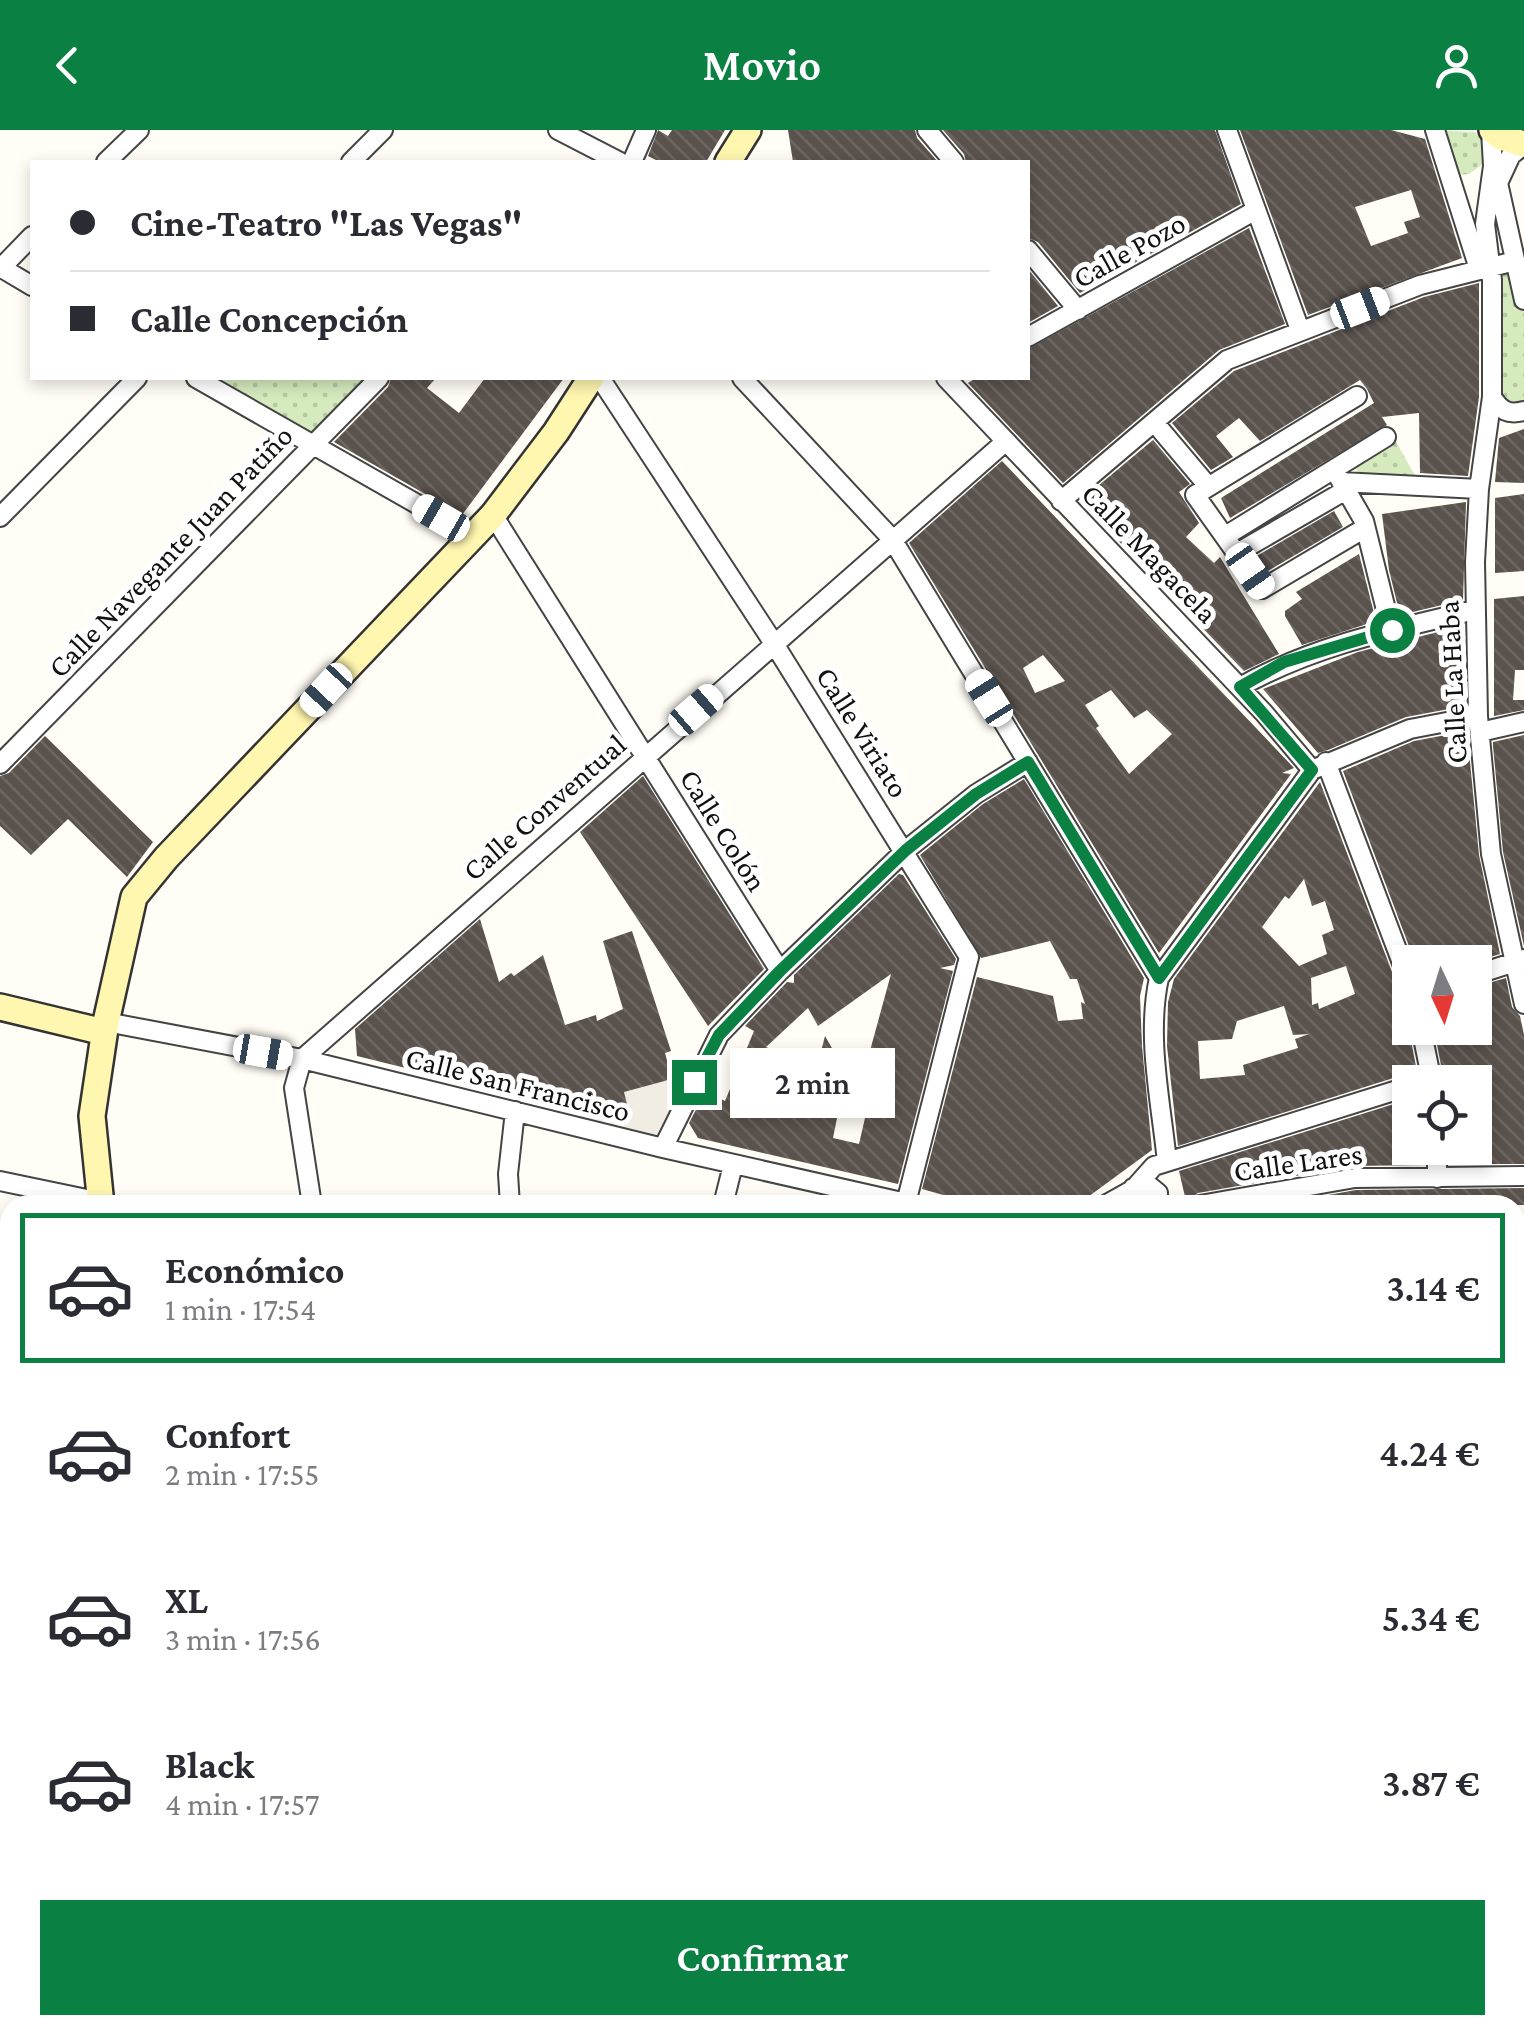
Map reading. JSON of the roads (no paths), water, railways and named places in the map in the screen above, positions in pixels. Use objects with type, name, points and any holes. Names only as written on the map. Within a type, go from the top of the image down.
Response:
[{"type":"street","points":[[108,160],[139,130]]},
{"type":"street","points":[[353,160],[383,130]]},
{"type":"street","points":[[558,130],[608,160]]},
{"type":"street","points":[[633,160],[646,130]]},
{"type":"street","points":[[927,130],[952,160]]},
{"type":"street","points":[[1228,130],[1300,330]]},
{"type":"street","points":[[1435,130],[1485,268]]},
{"type":"street","points":[[1485,268],[1492,130]]},
{"type":"street","points":[[1492,130],[1524,144],[1503,166],[1498,183],[1524,300]]},
{"type":"street","name":"Calle Pozo","points":[[1030,336],[1256,210]]},
{"type":"street","points":[[30,238],[0,268],[30,285]]},
{"type":"street","points":[[1030,252],[1078,310]]},
{"type":"street","points":[[1061,501],[1227,360],[1420,285],[1515,261]]},
{"type":"street","name":"Calle La Haba","points":[[1485,268],[1492,398],[1479,489],[1475,610],[1479,724],[1491,854],[1519,960],[1524,1004]]},
{"type":"street","points":[[0,517],[135,380]]},
{"type":"street","points":[[200,380],[473,536]]},
{"type":"street","name":"Calle Navegante Juan Patiño","points":[[0,764],[377,380]]},
{"type":"street","points":[[100,1195],[91,1126],[105,1027],[134,898],[166,858],[493,515],[590,380]]},
{"type":"street","name":"Calle Viriato","points":[[601,380],[906,850],[970,957],[913,1195]]},
{"type":"street","points":[[744,380],[892,539],[1159,978]]},
{"type":"street","name":"Calle Magacela","points":[[950,380],[1004,442],[1319,766],[1394,945]]},
{"type":"street","points":[[1357,396],[1195,495],[1262,589],[1365,528]]},
{"type":"street","points":[[1492,398],[1500,409],[1512,414],[1524,411]]},
{"type":"street","points":[[1154,422],[1208,486]]},
{"type":"street","points":[[1237,553],[1340,480],[1386,437]]},
{"type":"street","name":"Calle Conventual","points":[[302,1058],[1004,442]]},
{"type":"street","points":[[1226,535],[1340,480],[1479,489]]},
{"type":"street","points":[[1340,480],[1365,528],[1392,630]]},
{"type":"street","name":"Calle Colón","points":[[493,515],[780,971]]},
{"type":"street","points":[[1240,687],[1284,662],[1475,610]]},
{"type":"street","points":[[1167,1162],[1154,1038],[1159,978],[1319,766],[1410,729],[1524,722]]},
{"type":"street","points":[[663,1148],[719,1035],[906,850],[976,794],[1028,762]]},
{"type":"street","points":[[1492,970],[1519,960]]},
{"type":"street","points":[[0,1008],[105,1027]]},
{"type":"street","name":"Calle San Francisco","points":[[105,1027],[302,1058],[870,1195]]},
{"type":"street","points":[[302,1058],[294,1088],[310,1195]]},
{"type":"street","points":[[1132,1194],[1154,1166],[1392,1092]]},
{"type":"street","points":[[509,1195],[515,1111]]},
{"type":"street","points":[[726,1195],[733,1165]]},
{"type":"street","points":[[1437,1165],[1437,1178]]},
{"type":"street","name":"Calle Lares","points":[[1257,1195],[1355,1178],[1524,1176]]},
{"type":"street","points":[[0,1180],[63,1195]]},
{"type":"street","points":[[1132,1194],[1147,1184],[1159,1195]]}]
